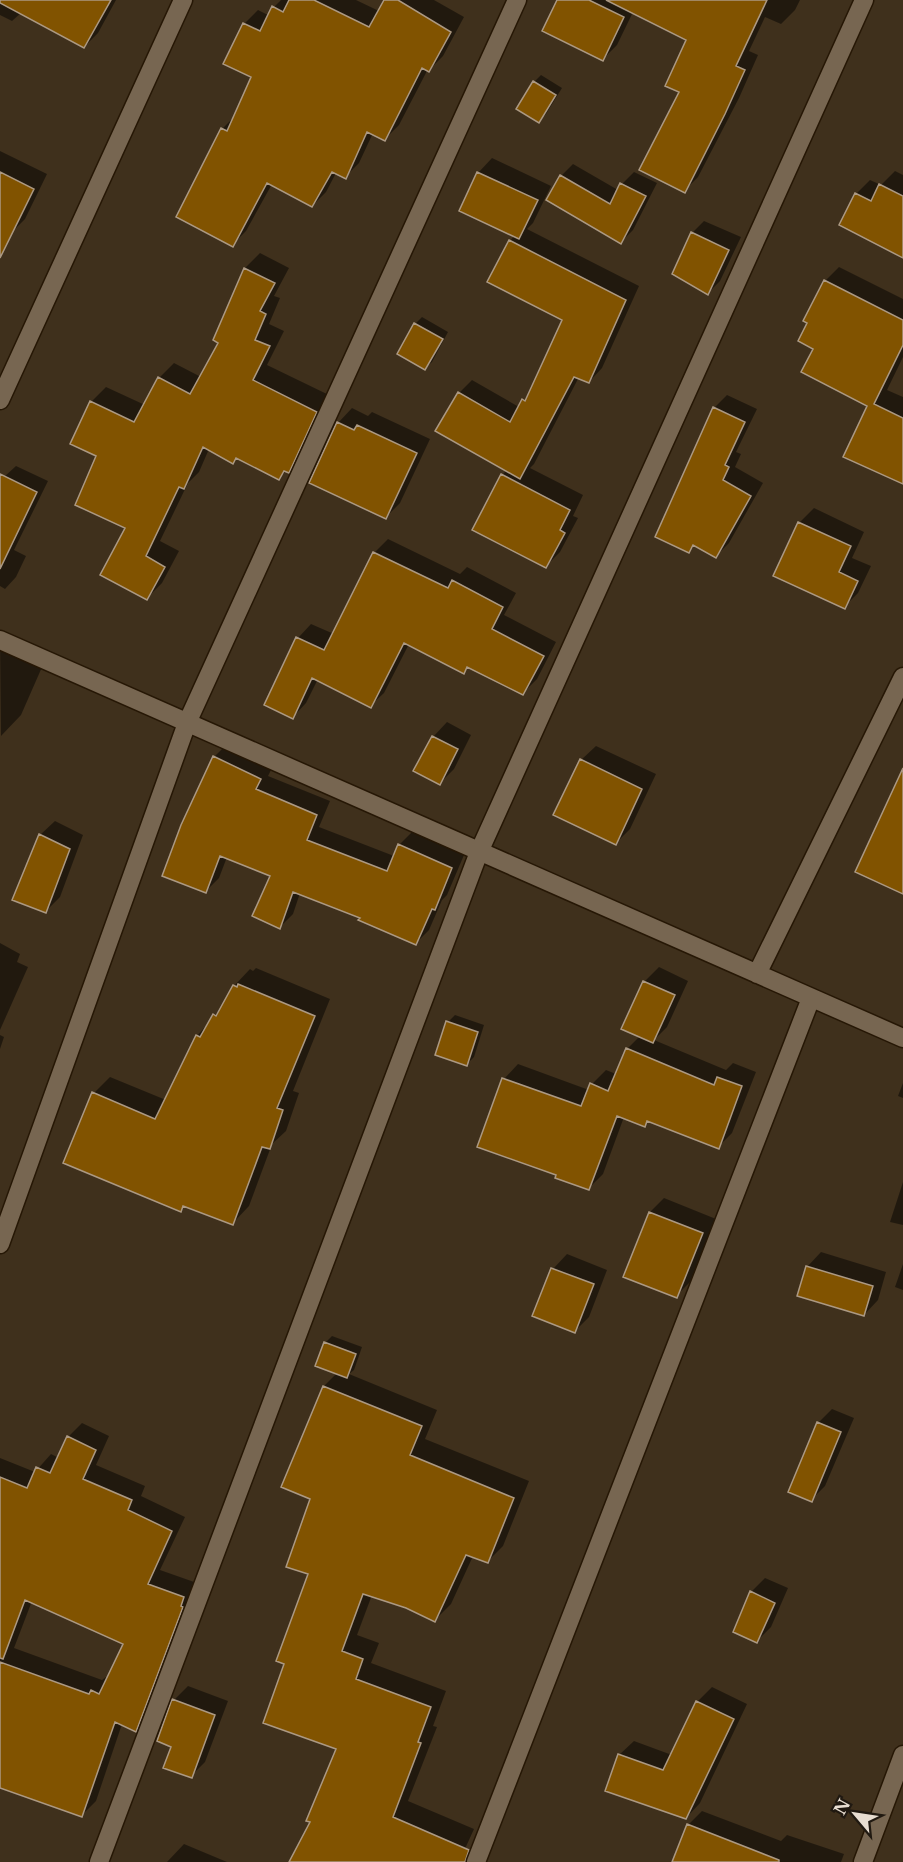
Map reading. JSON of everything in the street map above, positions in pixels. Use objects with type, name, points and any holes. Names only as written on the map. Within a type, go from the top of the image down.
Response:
[{"type":"street","points":[[0,400],[183,0]]},
{"type":"street","points":[[0,1244],[188,723],[517,0]]},
{"type":"street","points":[[99,1862],[479,852],[864,0]]},
{"type":"street","points":[[0,640],[903,1038]]},
{"type":"street","points":[[757,974],[903,677]]},
{"type":"street","points":[[476,1862],[811,998]]},
{"type":"street","points":[[863,1862],[903,1755]]},
{"type":"building","points":[[0,0],[111,0],[84,48],[0,3]]},
{"type":"building","points":[[289,0],[314,0],[369,27],[384,0],[398,0],[451,32],[429,72],[422,68],[385,141],[367,132],[346,179],[332,172],[312,207],[267,183],[233,247],[176,217],[221,128],[227,131],[251,77],[223,64],[243,23],[260,31],[272,6],[283,12]]},
{"type":"building","points":[[557,0],[589,0],[624,17],[603,61],[542,31]]},
{"type":"building","points":[[606,0],[767,0],[736,66],[745,70],[685,193],[639,170],[679,92],[665,86],[686,40]]},
{"type":"building","points":[[533,81],[556,95],[539,123],[516,109]]},
{"type":"building","points":[[0,172],[34,189],[0,258]]},
{"type":"building","points":[[477,172],[538,200],[519,239],[459,211]]},
{"type":"building","points":[[560,175],[610,204],[620,183],[646,196],[621,244],[546,200]]},
{"type":"building","points":[[879,184],[903,196],[903,258],[839,225],[855,193],[871,201]]},
{"type":"building","points":[[691,232],[729,250],[708,295],[672,274]]},
{"type":"building","points":[[509,240],[626,300],[589,383],[574,377],[520,479],[435,431],[458,392],[510,422],[522,399],[525,401],[562,320],[487,282]]},
{"type":"building","points":[[244,268],[275,283],[260,311],[266,314],[255,340],[270,346],[253,380],[317,412],[289,473],[284,471],[279,480],[236,458],[233,464],[203,447],[184,489],[179,487],[146,556],[165,567],[147,600],[100,575],[125,528],[75,505],[96,456],[70,444],[90,401],[134,422],[158,377],[190,394],[218,343],[213,340]]},
{"type":"building","points":[[824,280],[903,320],[903,345],[874,404],[903,418],[903,484],[843,457],[867,406],[801,372],[813,349],[798,341],[807,323],[803,321]]},
{"type":"building","points":[[414,323],[443,339],[425,370],[397,354]]},
{"type":"building","points":[[713,407],[745,422],[725,465],[729,467],[723,480],[751,496],[716,558],[693,545],[689,553],[655,537]]},
{"type":"building","points":[[337,422],[354,430],[357,425],[417,453],[386,519],[309,483]]},
{"type":"building","points":[[0,474],[37,492],[0,569]]},
{"type":"building","points":[[501,474],[570,510],[560,530],[565,533],[546,568],[472,530]]},
{"type":"building","points":[[798,522],[851,546],[839,572],[858,581],[845,609],[773,576]]},
{"type":"building","points":[[373,552],[448,588],[452,580],[503,607],[492,629],[544,656],[523,695],[467,667],[464,674],[404,643],[371,708],[312,678],[293,719],[264,705],[296,637],[324,650]]},
{"type":"building","points":[[432,736],[458,749],[440,785],[413,771]]},
{"type":"building","points":[[213,756],[261,779],[256,789],[317,815],[307,840],[387,871],[398,844],[452,868],[435,910],[432,909],[416,945],[358,920],[360,918],[293,892],[280,929],[252,916],[270,876],[220,856],[206,893],[162,876],[181,825]]},
{"type":"building","points":[[580,759],[642,789],[616,845],[553,815]]},
{"type":"building","points":[[903,768],[903,894],[855,872]]},
{"type":"building","points":[[39,834],[70,849],[46,913],[12,900]]},
{"type":"building","points":[[643,981],[675,995],[653,1043],[621,1029]]},
{"type":"building","points":[[238,984],[315,1016],[277,1108],[283,1110],[270,1149],[262,1147],[233,1225],[183,1206],[181,1212],[63,1163],[92,1092],[155,1119],[196,1035],[200,1037],[213,1014],[216,1016],[233,985],[237,987]]},
{"type":"building","points":[[446,1021],[478,1032],[467,1066],[435,1055]]},
{"type":"building","points":[[626,1048],[714,1085],[717,1077],[742,1086],[719,1149],[647,1121],[645,1127],[617,1116],[589,1190],[555,1178],[556,1175],[477,1147],[502,1078],[581,1106],[590,1083],[608,1091]]},
{"type":"building","points":[[649,1212],[703,1233],[677,1298],[623,1277]]},
{"type":"building","points":[[806,1266],[873,1286],[864,1316],[797,1296]]},
{"type":"building","points":[[551,1268],[594,1284],[575,1333],[532,1316]]},
{"type":"building","points":[[324,1342],[356,1354],[347,1378],[315,1366]]},
{"type":"building","points":[[323,1386],[422,1426],[410,1455],[514,1498],[488,1563],[466,1555],[435,1622],[406,1608],[363,1594],[342,1651],[363,1659],[356,1679],[431,1707],[418,1742],[421,1743],[393,1817],[469,1850],[465,1862],[289,1862],[310,1822],[306,1821],[336,1749],[263,1723],[284,1664],[276,1661],[308,1574],[286,1567],[310,1499],[281,1487]]},
{"type":"building","points":[[817,1422],[841,1432],[812,1502],[788,1492]]},
{"type":"building","points":[[67,1436],[96,1450],[83,1479],[132,1500],[128,1510],[172,1531],[148,1584],[184,1597],[181,1606],[183,1607],[136,1732],[115,1722],[82,1817],[0,1788],[0,1662],[89,1694],[91,1690],[99,1694],[123,1644],[25,1600],[3,1659],[0,1658],[0,1477],[27,1488],[36,1467],[50,1473]]},
{"type":"building","points":[[750,1591],[775,1603],[757,1643],[733,1632]]},
{"type":"building","points":[[172,1699],[215,1715],[192,1778],[163,1768],[171,1747],[157,1741]]},
{"type":"building","points":[[696,1701],[734,1719],[686,1819],[605,1791],[618,1754],[663,1770]]},
{"type":"building","points":[[687,1824],[779,1860],[779,1862],[672,1862]]}]
